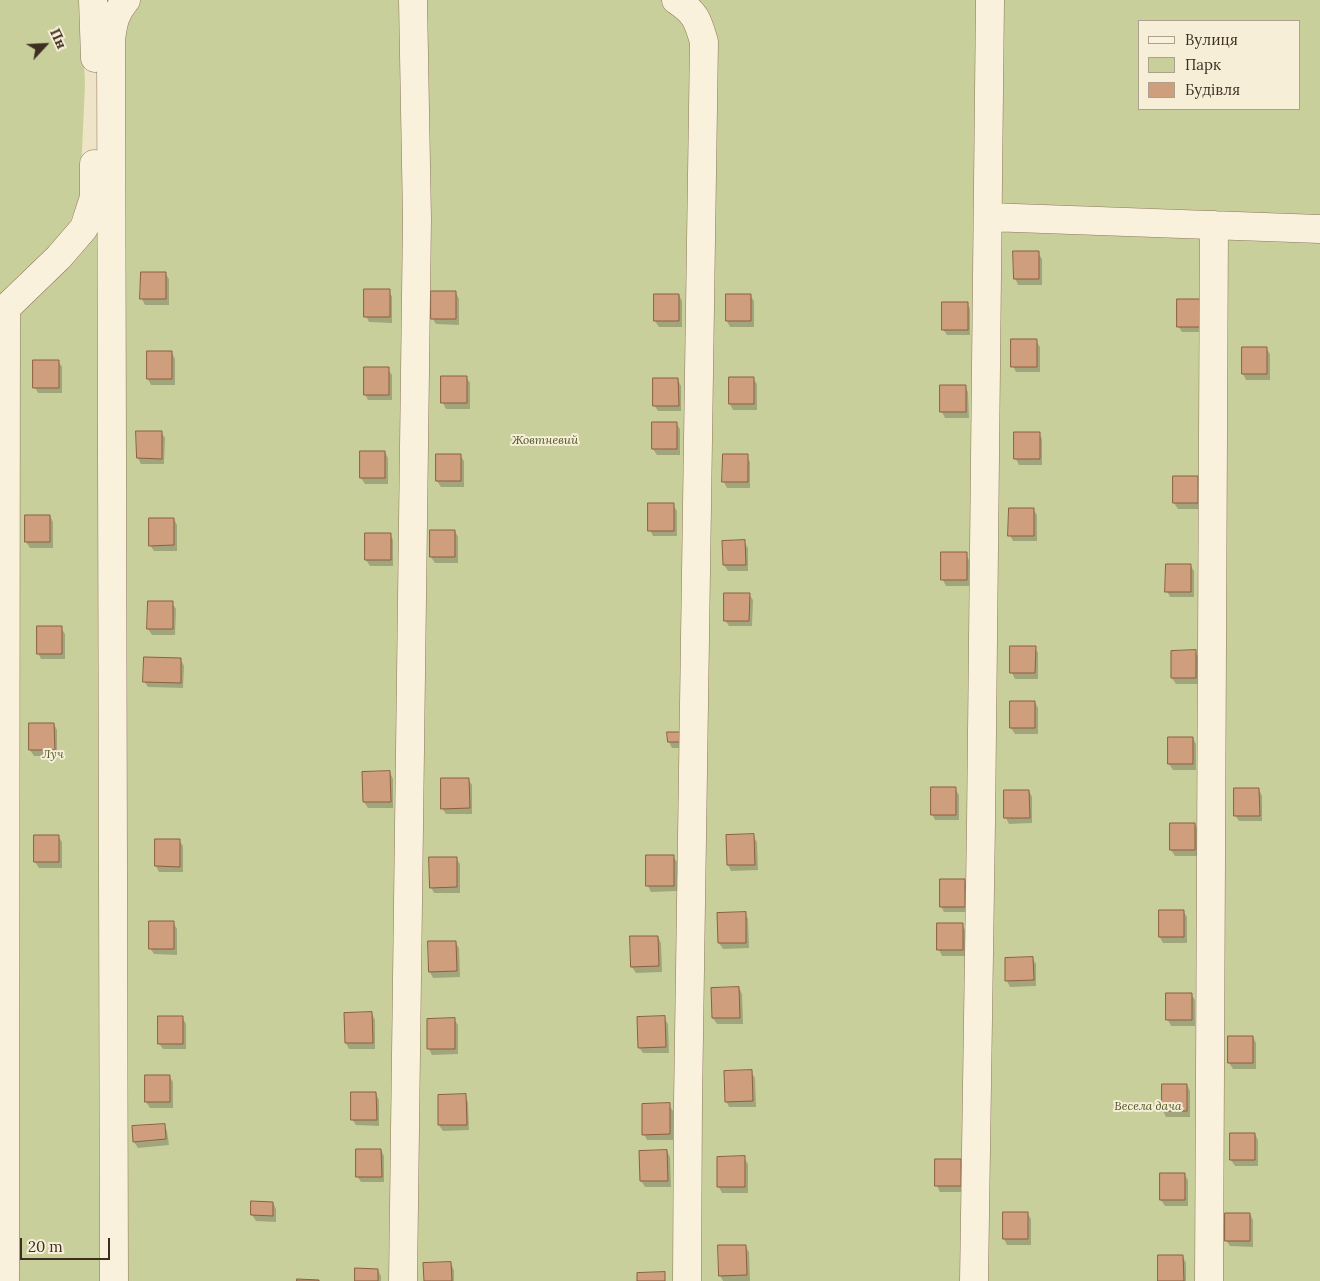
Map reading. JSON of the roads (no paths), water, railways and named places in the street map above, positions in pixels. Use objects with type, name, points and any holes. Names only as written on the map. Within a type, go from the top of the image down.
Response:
[{"type":"street","points":[[5,1281],[3,311],[59,257],[84,228],[94,197],[96,85],[93,0]]},
{"type":"street","points":[[114,1281],[111,40],[113,24],[118,9],[126,0]]},
{"type":"street","points":[[403,1281],[416,219],[413,0]]},
{"type":"street","points":[[676,0],[688,8],[697,20],[704,42],[687,1281]]},
{"type":"street","points":[[974,1281],[981,843],[990,0]]},
{"type":"street","points":[[988,217],[1320,229]]},
{"type":"street","points":[[1209,1281],[1214,225]]},
{"type":"park label","name":"Жовтневий","points":[[545,441]]},
{"type":"park label","name":"Луч","points":[[53,755]]},
{"type":"park label","name":"Весела дача","points":[[1148,1107]]}]
